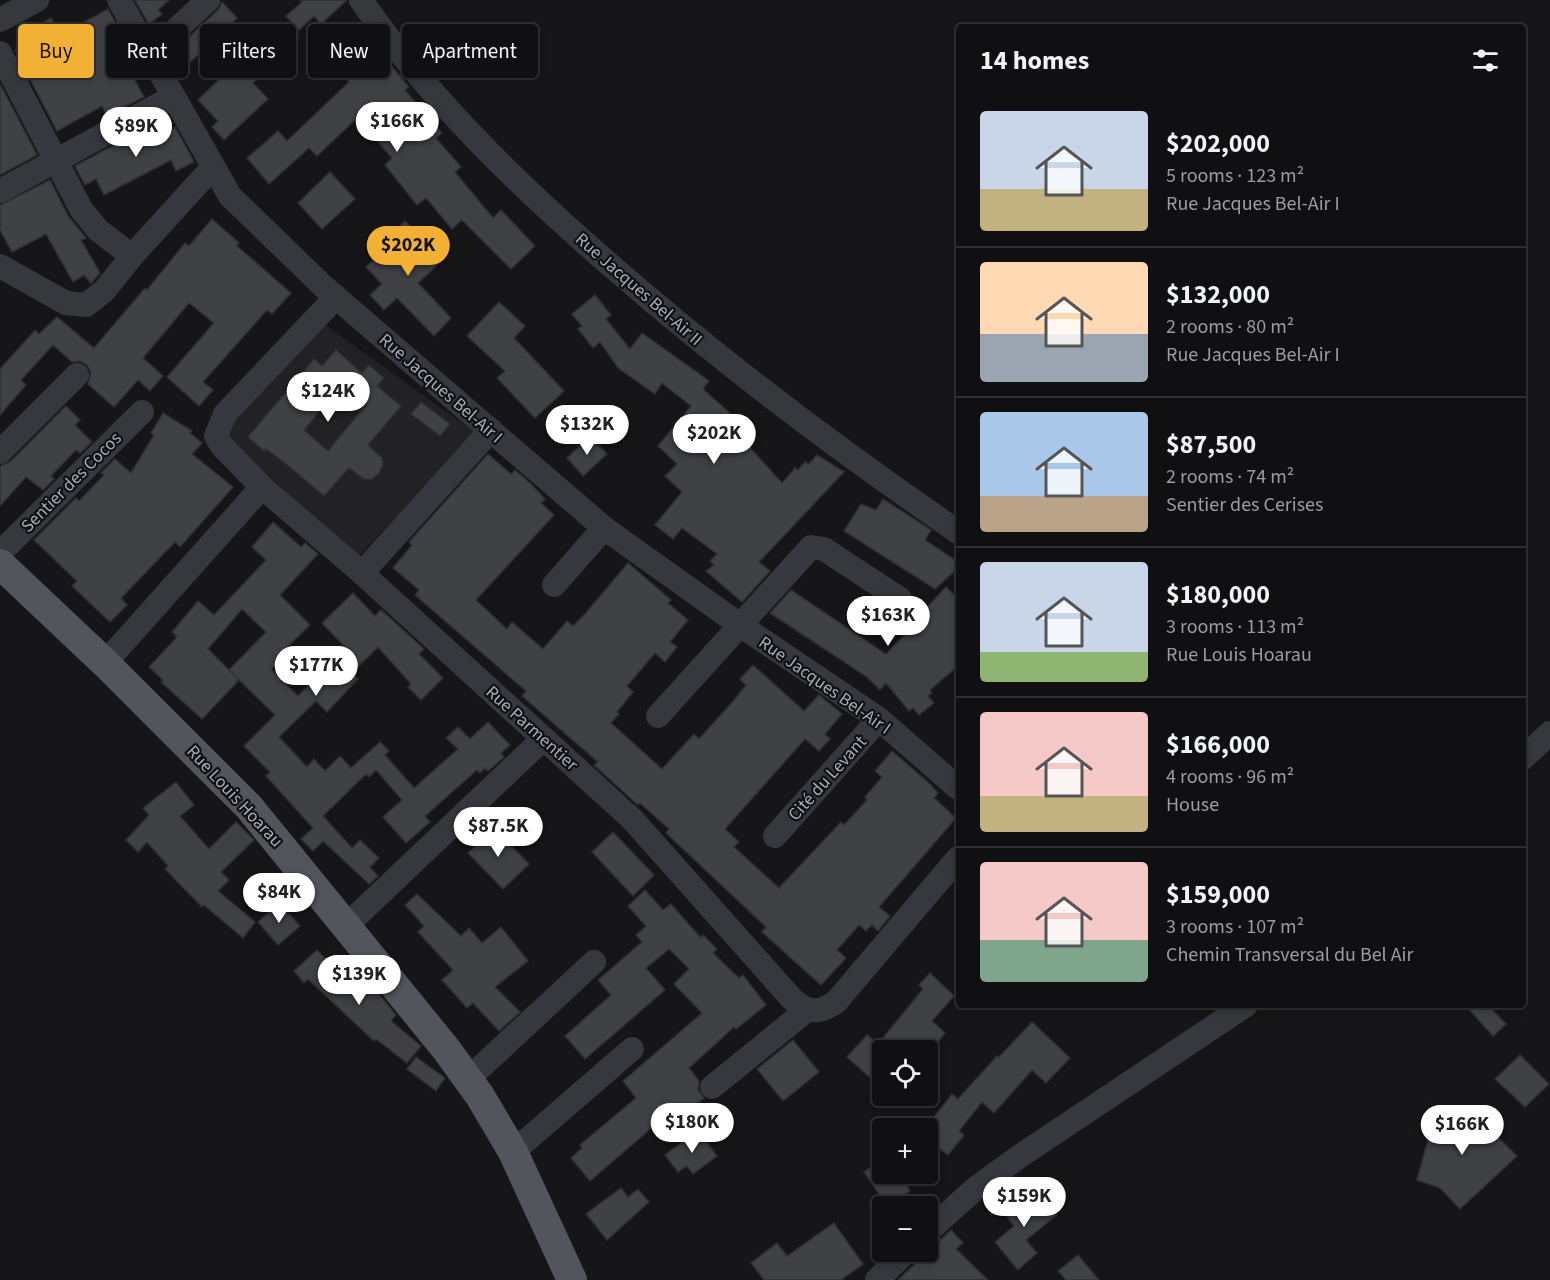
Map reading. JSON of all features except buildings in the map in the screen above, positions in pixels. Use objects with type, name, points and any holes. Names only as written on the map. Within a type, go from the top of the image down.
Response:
[{"type":"main road","name":"Rue Louis Hoarau","points":[[0,564],[105,663],[249,807],[347,925],[468,1079],[513,1152],[572,1280]]},
{"type":"street","points":[[0,20],[37,0]]},
{"type":"street","name":"Rue Jacques Bel-Air I","points":[[119,0],[132,24]]},
{"type":"street","points":[[182,24],[208,0]]},
{"type":"street","name":"Rue Jacques Bel-Air II","points":[[361,0],[436,96],[560,221],[687,333],[858,463],[956,531]]},
{"type":"street","points":[[0,53],[86,215],[98,230],[132,256]]},
{"type":"street","name":"Rue Jacques Bel-Air I","points":[[162,78],[230,196],[336,297],[604,528],[740,625],[879,719],[956,786]]},
{"type":"street","points":[[0,191],[173,97]]},
{"type":"street","points":[[0,266],[54,298],[78,306],[94,301],[212,168]]},
{"type":"street","name":"Rue Parmentier","points":[[336,297],[225,414],[218,426],[216,436],[222,446],[262,487],[362,573],[633,820],[792,999],[807,1010]]},
{"type":"street","points":[[0,452],[63,381]]},
{"type":"street","name":"Sentier des Cocos","points":[[0,553],[142,412]]},
{"type":"street","points":[[362,573],[491,430]]},
{"type":"street","points":[[105,663],[262,487]]},
{"type":"street","points":[[554,585],[604,528]]},
{"type":"street","points":[[658,716],[811,547],[824,549],[900,599]]},
{"type":"street","name":"Cité du Levant","points":[[775,836],[879,719]]},
{"type":"street","points":[[1526,755],[1550,733]]},
{"type":"street","points":[[347,925],[543,739]]},
{"type":"street","points":[[712,1087],[807,1010],[823,1011],[836,1002],[956,860]]},
{"type":"street","points":[[468,1079],[594,962]]},
{"type":"street","points":[[938,1222],[976,1188],[1020,1156],[1232,1009]]},
{"type":"street","points":[[513,1152],[632,1049]]},
{"type":"street","points":[[877,1280],[896,1262]]},
{"type":"shaded area","points":[[324,324],[476,433],[358,557],[223,434]]}]
